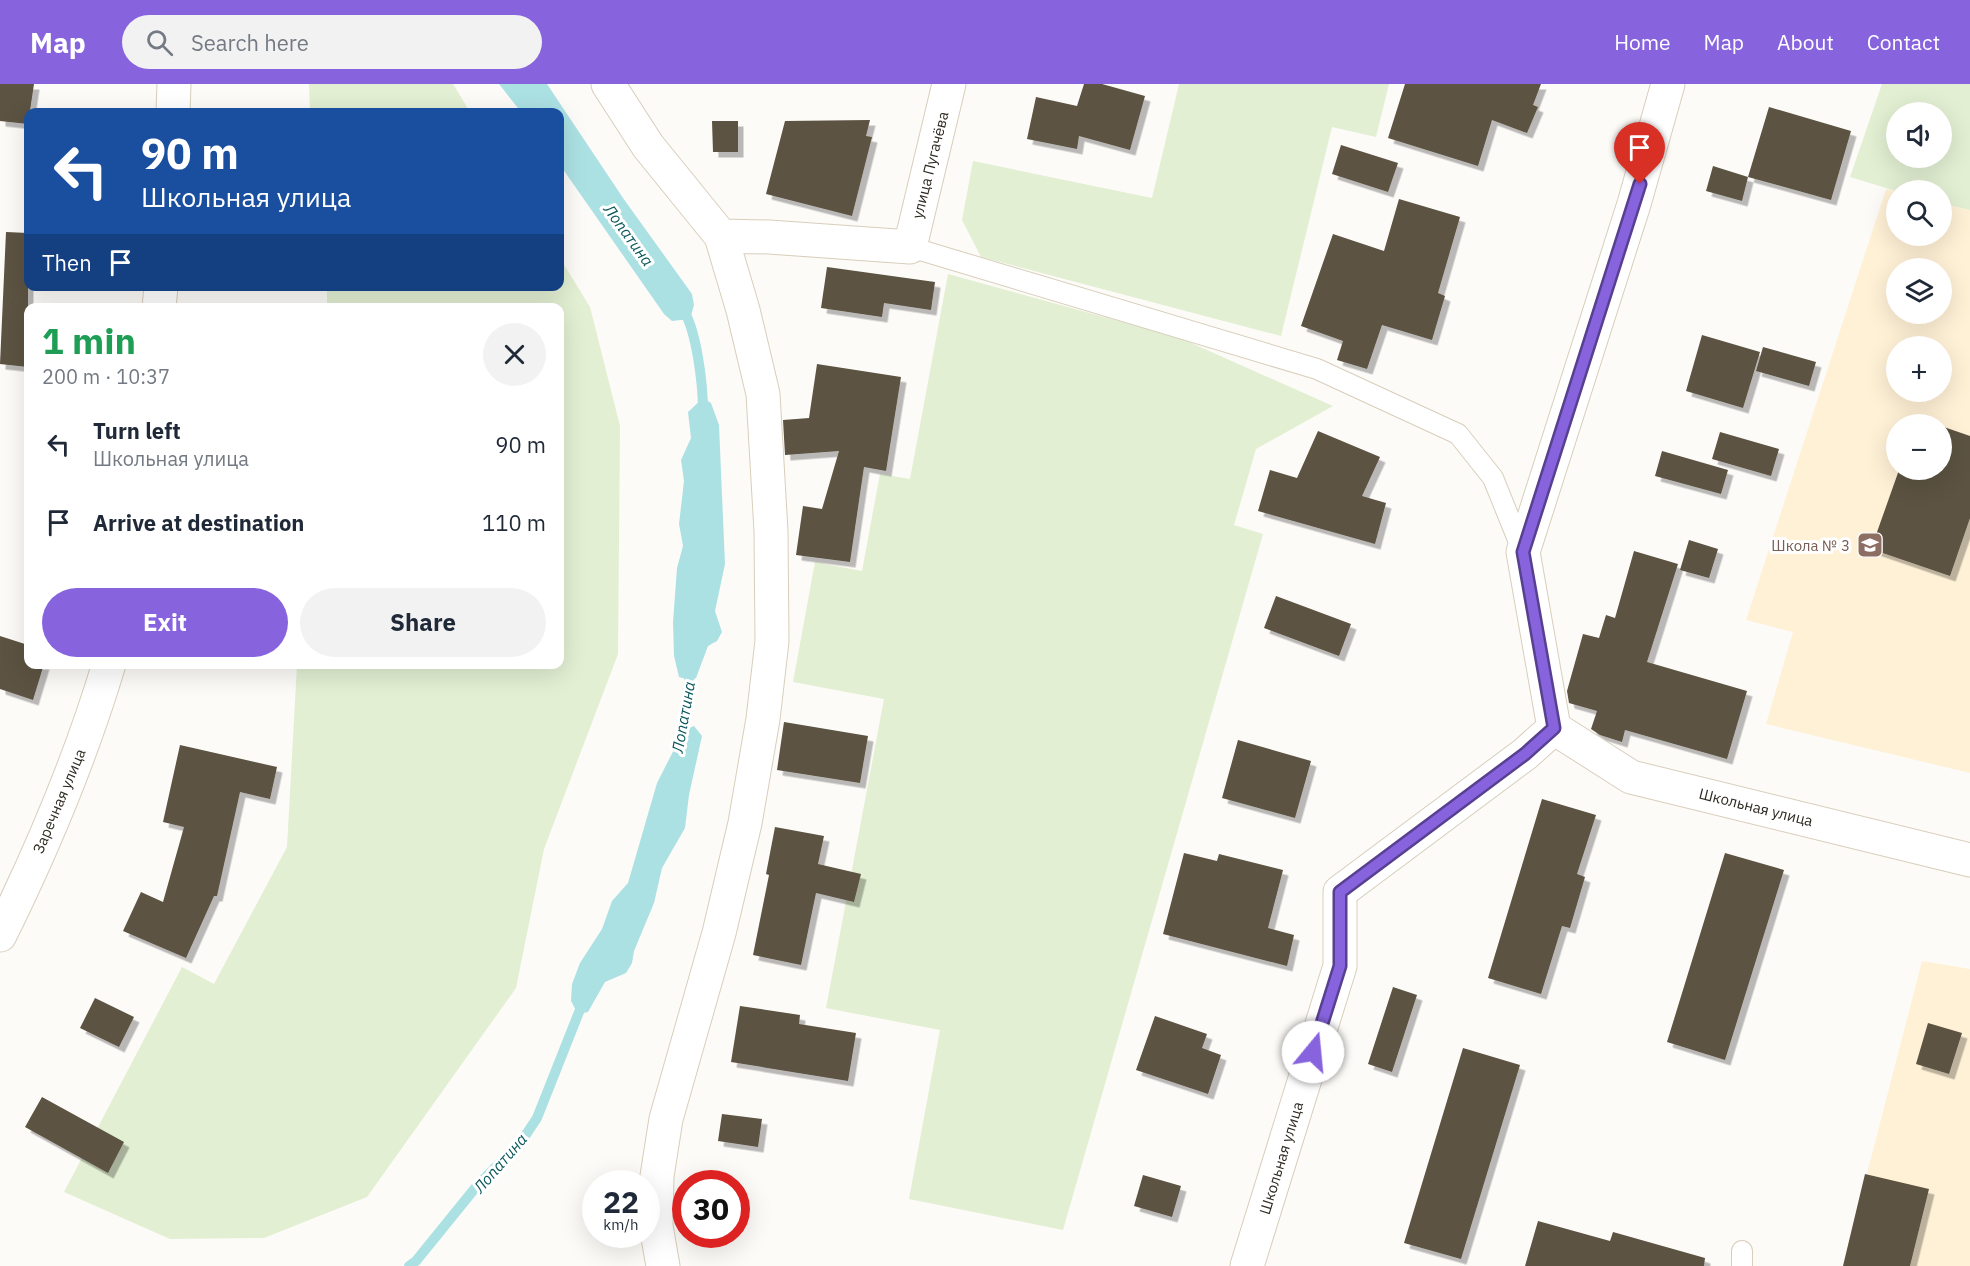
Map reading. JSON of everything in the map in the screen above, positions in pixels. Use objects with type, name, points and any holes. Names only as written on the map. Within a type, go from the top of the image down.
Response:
[{"type":"street","points":[[173,108],[174,84]]},
{"type":"street","points":[[608,84],[648,146],[721,236],[743,310],[763,394],[771,531],[772,641],[764,718],[745,823],[719,933],[666,1119],[657,1176],[656,1226],[663,1266]]},
{"type":"street","name":"улица Пугачёва","points":[[910,247],[949,84]]},
{"type":"street","points":[[1554,728],[1523,552],[1634,204],[1668,84]]},
{"type":"street","points":[[721,236],[910,247]]},
{"type":"street","name":"Заречная улица","points":[[0,935],[22,890],[88,731],[107,669]]},
{"type":"street","name":"Школьная улица","points":[[1247,1266],[1340,966],[1340,892],[1525,754],[1554,728],[1631,777],[1970,860]]},
{"type":"lane","points":[[910,247],[1317,369],[1458,434],[1493,478],[1523,552]]},
{"type":"shaded area","name":"Школа № 3","points":[[1886,189],[1886,246],[1952,246],[1952,206],[1970,210],[1970,773],[1766,724],[1793,632],[1746,620]]},
{"type":"shaded area","points":[[1922,961],[1970,969],[1970,1266],[1843,1266]]},
{"type":"green space","points":[[309,84],[453,84],[468,108],[310,108]]},
{"type":"green space","points":[[1179,84],[1389,84],[1376,137],[1332,127],[1281,336],[981,257],[962,220],[973,161],[1152,198]]},
{"type":"green space","points":[[1882,84],[1970,84],[1970,210],[1952,206],[1952,180],[1886,180],[1886,188],[1850,177]]},
{"type":"green space","points":[[564,265],[590,307],[620,426],[618,654],[544,849],[516,988],[367,1197],[264,1238],[170,1239],[64,1192],[182,967],[214,984],[287,847],[297,669],[564,669],[564,303],[327,303],[327,291],[564,291]]},
{"type":"green space","points":[[948,274],[1180,338],[1333,406],[1256,449],[1234,525],[1263,534],[1063,1230],[909,1199],[940,1030],[826,1008],[884,699],[793,682],[815,562],[862,571],[880,474],[910,479]]},
{"type":"water","points":[[499,84],[547,84],[563,108],[518,108]]},
{"type":"water","points":[[564,110],[623,198],[692,294],[694,305],[690,319],[672,321],[664,314],[564,171]]},
{"type":"water","points":[[703,398],[711,403],[719,425],[725,564],[715,611],[722,632],[717,641],[708,646],[696,678],[690,680],[679,677],[674,656],[673,622],[677,568],[683,546],[679,524],[684,481],[681,460],[691,438],[688,412]]},
{"type":"water","points":[[694,726],[702,736],[689,795],[685,828],[662,868],[654,903],[634,951],[632,963],[626,973],[605,982],[588,1012],[578,1014],[571,1001],[572,984],[580,963],[602,929],[612,901],[628,883],[657,783],[684,730]]},
{"type":"building","points":[[0,84],[34,84],[30,108],[24,108],[24,124],[0,121]]},
{"type":"building","points":[[1084,84],[1102,84],[1145,96],[1130,150],[1079,136],[1077,149],[1027,139],[1036,97],[1077,106]]},
{"type":"building","points":[[1405,84],[1541,84],[1533,105],[1538,107],[1527,133],[1492,120],[1478,166],[1388,138]]},
{"type":"building","points":[[1769,107],[1851,131],[1831,200],[1748,177]]},
{"type":"building","points":[[870,120],[866,136],[872,137],[852,216],[766,194],[785,121]]},
{"type":"building","points":[[712,121],[738,121],[738,152],[713,152]]},
{"type":"building","points":[[1341,145],[1398,163],[1388,192],[1332,174]]},
{"type":"building","points":[[1713,166],[1748,177],[1742,201],[1706,191]]},
{"type":"building","points":[[1399,199],[1460,217],[1438,293],[1445,296],[1432,340],[1382,325],[1367,369],[1337,360],[1343,341],[1301,326],[1333,234],[1384,251]]},
{"type":"building","points":[[6,232],[24,233],[24,291],[28,291],[28,303],[24,303],[24,367],[0,364]]},
{"type":"building","points":[[827,267],[935,282],[931,310],[884,303],[882,317],[821,308]]},
{"type":"building","points":[[1702,335],[1760,352],[1743,408],[1686,391]]},
{"type":"building","points":[[1763,347],[1816,362],[1809,386],[1756,371]]},
{"type":"building","points":[[817,364],[901,377],[886,471],[864,467],[850,562],[796,555],[803,506],[822,509],[839,451],[785,455],[783,420],[809,418]]},
{"type":"building","points":[[1952,430],[1970,436],[1970,518],[1950,576],[1871,549],[1895,480],[1952,480]]},
{"type":"building","points":[[1318,431],[1380,457],[1362,496],[1386,503],[1375,544],[1258,511],[1270,470],[1297,478]]},
{"type":"building","points":[[1720,432],[1779,449],[1771,476],[1712,459]]},
{"type":"building","points":[[1662,451],[1728,470],[1721,494],[1655,476]]},
{"type":"building","points":[[1689,540],[1718,549],[1709,578],[1680,570]]},
{"type":"building","points":[[1634,551],[1678,564],[1647,662],[1747,691],[1727,759],[1625,730],[1622,742],[1600,735],[1591,729],[1597,711],[1569,703],[1567,691],[1583,634],[1599,638],[1606,615],[1615,618]]},
{"type":"building","points":[[1276,596],[1351,624],[1339,656],[1264,628]]},
{"type":"building","points":[[0,636],[24,644],[24,669],[42,669],[33,700],[0,689]]},
{"type":"building","points":[[784,722],[868,736],[860,783],[777,770]]},
{"type":"building","points":[[1238,740],[1311,761],[1295,818],[1222,798]]},
{"type":"building","points":[[180,745],[277,767],[270,799],[240,792],[217,896],[214,896],[186,958],[123,931],[141,892],[163,902],[184,827],[163,822]]},
{"type":"building","points":[[1542,799],[1596,815],[1577,874],[1585,877],[1570,928],[1562,926],[1541,994],[1488,978]]},
{"type":"building","points":[[775,827],[824,836],[818,864],[861,874],[854,902],[816,893],[801,965],[753,955],[769,875],[766,874]]},
{"type":"building","points":[[1184,853],[1217,861],[1219,854],[1283,870],[1268,928],[1294,935],[1287,966],[1163,934]]},
{"type":"building","points":[[1725,853],[1784,870],[1725,1060],[1667,1042]]},
{"type":"building","points":[[1393,987],[1417,995],[1392,1072],[1368,1064]]},
{"type":"building","points":[[95,998],[134,1017],[119,1047],[80,1028]]},
{"type":"building","points":[[740,1006],[800,1015],[799,1024],[856,1033],[848,1081],[731,1062]]},
{"type":"building","points":[[1155,1016],[1207,1034],[1202,1048],[1221,1055],[1208,1094],[1136,1070]]},
{"type":"building","points":[[1928,1023],[1962,1033],[1949,1074],[1916,1064]]},
{"type":"building","points":[[1463,1048],[1520,1065],[1461,1259],[1404,1243]]},
{"type":"building","points":[[42,1097],[124,1142],[108,1173],[25,1127]]},
{"type":"building","points":[[722,1114],[762,1119],[758,1147],[718,1141]]},
{"type":"building","points":[[1865,1174],[1929,1189],[1910,1266],[1843,1266]]},
{"type":"building","points":[[1143,1175],[1181,1186],[1172,1217],[1134,1206]]},
{"type":"building","points":[[1538,1221],[1610,1241],[1613,1232],[1705,1258],[1704,1266],[1525,1266]]},
{"type":"waterway","name":"Лопатина","points":[[682,308],[692,329],[695,343],[703,412]]},
{"type":"waterway","name":"Лопатина","points":[[680,744],[691,667]]},
{"type":"waterway","name":"Лопатина","points":[[409,1266],[416,1261],[476,1187],[523,1139],[537,1118],[583,1002]]},
{"type":"place","name":"Школа № 3","points":[[1870,545]]},
{"type":"route","points":[[1313,1052],[1340,966],[1340,892],[1525,754],[1554,728],[1523,552],[1640,184]]}]
